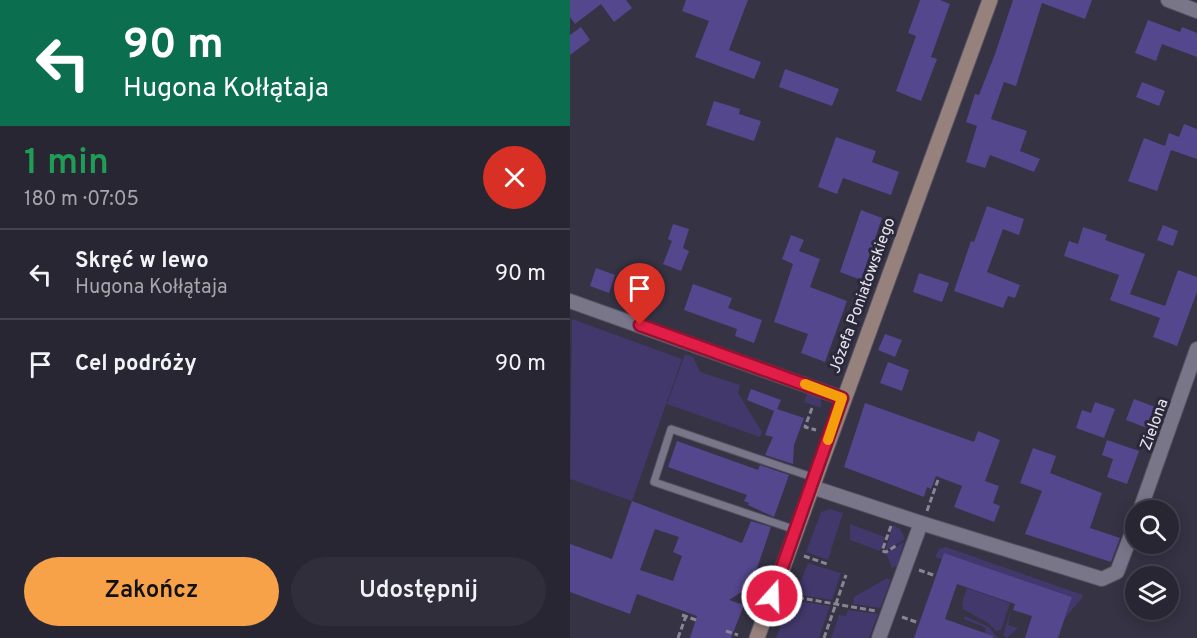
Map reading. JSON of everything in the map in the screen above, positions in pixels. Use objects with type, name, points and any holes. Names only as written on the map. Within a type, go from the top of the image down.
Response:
[{"type":"street","name":"Józefa Poniatowskiego","points":[[757,638],[842,398],[990,0]]},
{"type":"street","points":[[1168,0],[1197,11]]},
{"type":"street","points":[[570,301],[842,398]]},
{"type":"street","name":"Zielona","points":[[1144,500],[1197,350]]},
{"type":"street","points":[[813,482],[924,517],[1094,579],[1107,579],[1117,572],[1125,551]]},
{"type":"street","points":[[879,638],[924,517]]},
{"type":"lane","points":[[796,530],[654,482],[672,429],[813,482]]},
{"type":"path","points":[[812,408],[806,427],[816,430]]},
{"type":"path","points":[[924,517],[939,477]]},
{"type":"path","points":[[884,552],[882,551],[890,524]]},
{"type":"path","points":[[802,555],[827,564]]},
{"type":"path","points":[[919,570],[936,576]]},
{"type":"path","points":[[824,638],[846,575]]},
{"type":"path","points":[[789,596],[854,608]]},
{"type":"path","points":[[678,638],[684,616],[696,620]]},
{"type":"path","points":[[902,617],[919,623]]},
{"type":"path","points":[[726,631],[738,635]]},
{"type":"shaded area","points":[[572,319],[682,359],[632,501],[570,479]]},
{"type":"shaded area","points":[[685,354],[693,357],[700,372],[740,385],[738,393],[762,432],[760,437],[667,404]]},
{"type":"shaded area","points":[[807,394],[821,399],[821,408],[804,402]]},
{"type":"shaded area","points":[[830,509],[843,513],[828,560],[806,552],[821,512]]},
{"type":"shaded area","points":[[850,524],[885,537],[880,551],[850,540]]},
{"type":"shaded area","points":[[893,525],[900,529],[905,539],[885,551]]},
{"type":"shaded area","points":[[904,542],[897,566],[892,568],[886,553]]},
{"type":"shaded area","points":[[946,547],[1083,595],[1082,598],[1065,618],[1072,597],[944,553],[942,559],[935,557],[939,549]]},
{"type":"shaded area","points":[[808,563],[841,573],[832,600],[795,594]]},
{"type":"shaded area","points":[[887,578],[891,580],[880,608],[853,604],[854,597]]},
{"type":"shaded area","points":[[967,588],[1010,603],[1001,630],[996,631],[988,623],[963,609],[962,603]]},
{"type":"shaded area","points":[[791,600],[830,606],[819,638],[776,638]]},
{"type":"shaded area","points":[[1011,609],[1008,625],[1018,628],[1007,638],[1003,635]]},
{"type":"shaded area","points":[[848,610],[878,614],[869,638],[831,638],[839,615],[846,616]]},
{"type":"shaded area","points":[[965,616],[989,627],[998,638],[983,638],[986,628],[964,619]]},
{"type":"building","points":[[570,0],[626,0],[632,8],[614,22],[601,4],[575,24],[570,17]]},
{"type":"building","points":[[686,0],[748,0],[729,50],[761,62],[754,79],[695,57],[709,21],[682,11]]},
{"type":"building","points":[[920,0],[940,0],[950,4],[931,57],[937,59],[921,101],[896,91],[916,36],[908,33]]},
{"type":"building","points":[[1013,0],[1092,0],[1085,19],[1042,3],[1016,86],[1004,82],[991,119],[1027,131],[1020,151],[1040,159],[1034,172],[990,155],[985,168],[966,162],[977,126],[966,122],[975,94],[979,95],[995,54]]},
{"type":"building","points":[[1148,20],[1180,32],[1182,27],[1197,33],[1197,57],[1162,44],[1156,61],[1135,53]]},
{"type":"building","points":[[581,27],[590,40],[570,55],[570,35]]},
{"type":"building","points":[[785,69],[839,89],[832,106],[779,87]]},
{"type":"building","points":[[1142,82],[1165,91],[1159,106],[1136,97]]},
{"type":"building","points":[[714,101],[740,109],[739,114],[761,121],[754,141],[706,125]]},
{"type":"building","points":[[1184,124],[1197,129],[1197,159],[1171,150],[1157,191],[1128,181],[1144,138],[1165,146],[1169,133],[1179,137]]},
{"type":"building","points":[[836,137],[876,151],[872,162],[899,172],[891,195],[843,178],[837,194],[818,187]]},
{"type":"building","points":[[987,206],[1024,219],[1019,235],[1003,229],[987,272],[1020,285],[1015,298],[1008,296],[1003,308],[954,291],[971,241],[974,242]]},
{"type":"building","points":[[861,210],[882,218],[861,280],[840,272]]},
{"type":"building","points":[[673,224],[689,229],[683,248],[689,251],[681,271],[663,264],[672,241],[668,239]]},
{"type":"building","points":[[1163,225],[1178,231],[1173,246],[1157,240]]},
{"type":"building","points":[[1083,227],[1107,235],[1105,240],[1145,254],[1130,294],[1165,306],[1178,270],[1197,277],[1197,292],[1177,346],[1153,337],[1160,318],[1110,300],[1119,275],[1064,256],[1069,241],[1078,244]]},
{"type":"building","points":[[791,235],[804,240],[799,251],[820,259],[810,287],[847,301],[825,362],[801,353],[808,334],[774,322],[793,264],[782,259]]},
{"type":"building","points":[[596,268],[615,275],[609,293],[590,286]]},
{"type":"building","points":[[919,273],[949,283],[942,302],[913,292]]},
{"type":"building","points":[[693,284],[732,298],[728,308],[762,320],[754,343],[735,336],[737,329],[684,310]]},
{"type":"building","points":[[885,334],[902,340],[895,357],[878,350]]},
{"type":"building","points":[[888,362],[909,370],[902,391],[880,383]]},
{"type":"building","points":[[751,389],[781,400],[777,409],[804,418],[794,445],[793,464],[765,455],[773,437],[765,435],[774,411],[747,400]]},
{"type":"building","points":[[1134,399],[1155,407],[1147,428],[1126,420]]},
{"type":"building","points":[[1095,402],[1115,409],[1104,438],[1076,428],[1082,410],[1091,413]]},
{"type":"building","points":[[865,403],[974,442],[978,431],[1000,440],[985,481],[999,486],[993,503],[1000,506],[994,522],[954,507],[962,486],[936,476],[931,489],[927,487],[924,497],[844,467]]},
{"type":"building","points":[[1107,440],[1139,451],[1127,484],[1107,477],[1113,459],[1102,455]]},
{"type":"building","points":[[677,441],[758,470],[760,465],[789,475],[774,517],[748,505],[749,503],[744,501],[747,495],[668,467]]},
{"type":"building","points":[[1033,448],[1056,456],[1050,473],[1102,493],[1090,528],[1120,538],[1111,562],[1025,534],[1042,491],[1020,483]]},
{"type":"building","points":[[632,501],[742,543],[751,521],[771,527],[751,586],[729,600],[744,605],[731,638],[690,638],[697,616],[637,594],[630,614],[570,592],[570,544],[612,559]],"holes":[[[655,529],[679,537],[673,552],[682,556],[673,581],[640,570]]]},
{"type":"building","points":[[944,553],[1072,597],[1058,638],[1025,638],[1032,616],[1013,610],[1015,604],[957,584],[945,619],[993,636],[993,638],[914,638]]},
{"type":"slow traffic","points":[[805,384],[842,398],[828,440]]},
{"type":"route","points":[[640,325],[842,398],[772,596]]}]
